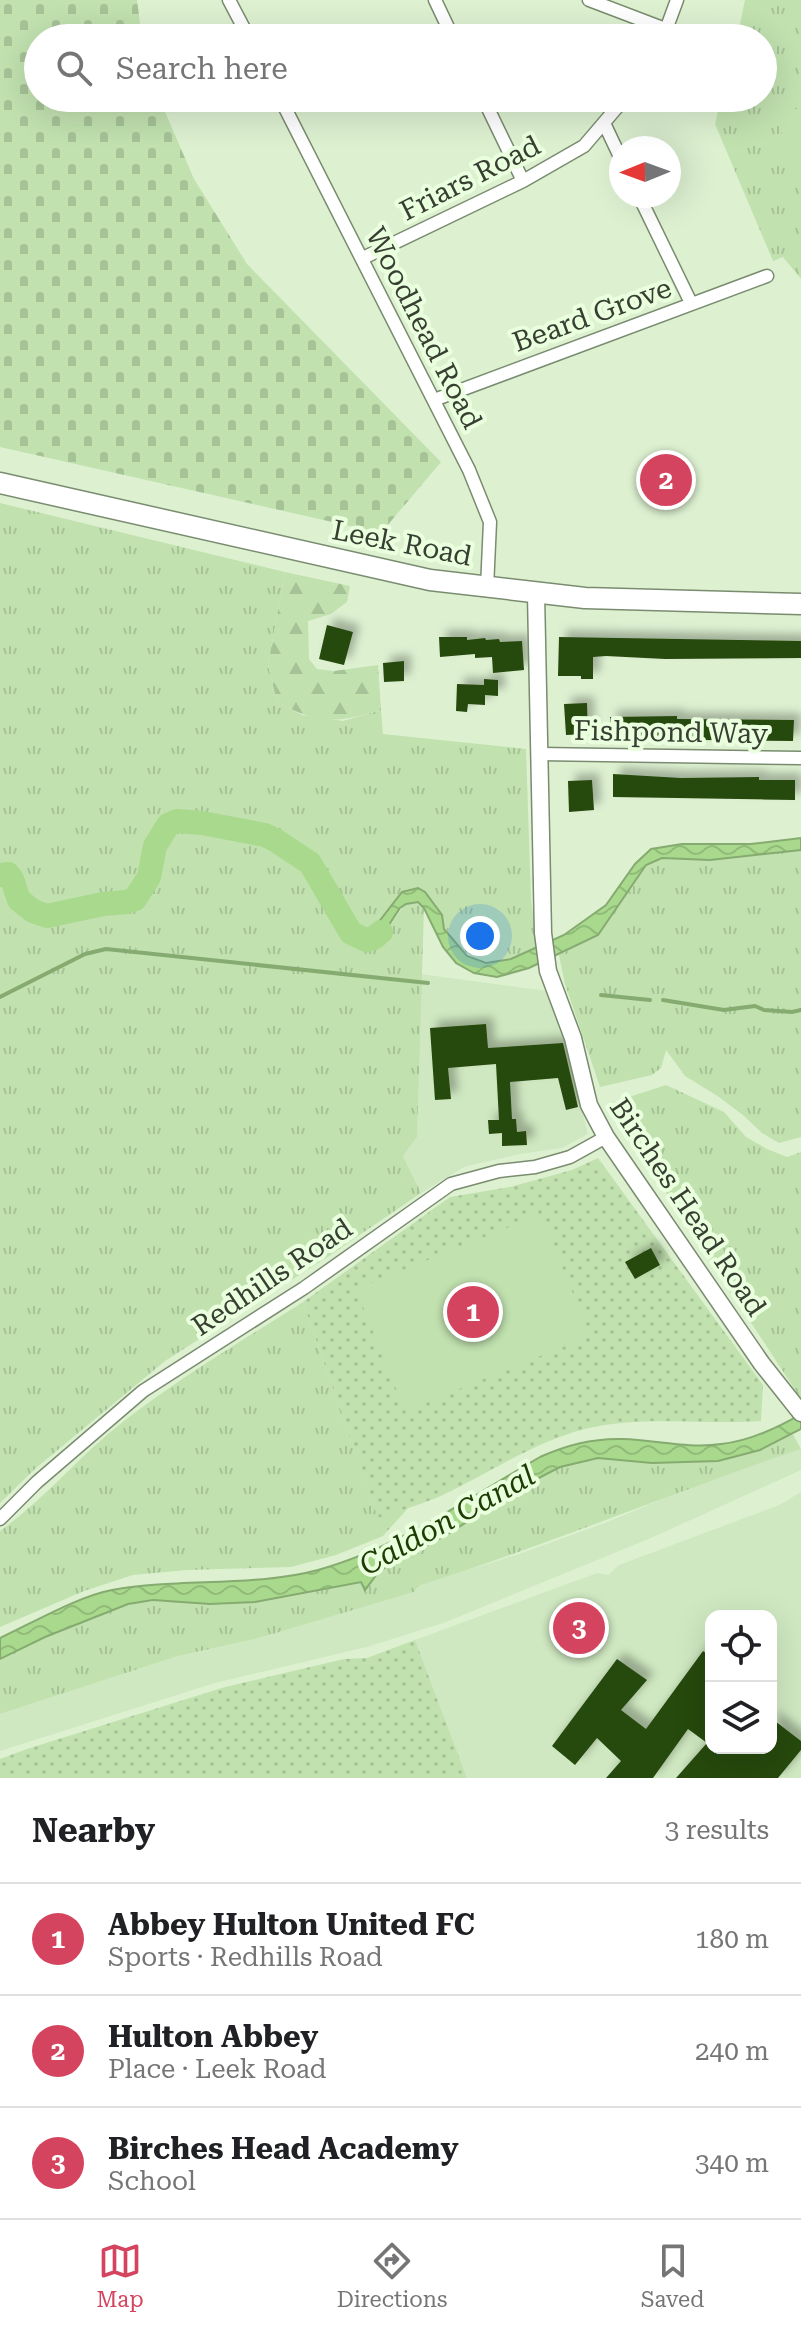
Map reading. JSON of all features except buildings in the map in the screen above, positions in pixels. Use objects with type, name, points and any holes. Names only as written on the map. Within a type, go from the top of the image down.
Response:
[{"type":"main road","name":"Leek Road","points":[[0,483],[382,570],[487,588],[585,598],[801,604]]},
{"type":"street","points":[[229,0],[242,24]]},
{"type":"street","points":[[435,0],[446,24]]},
{"type":"street","points":[[589,0],[643,24]]},
{"type":"street","points":[[669,24],[677,0]]},
{"type":"street","name":"Woodhead Road","points":[[287,112],[434,400],[490,522],[487,588]]},
{"type":"street","points":[[490,112],[523,181]]},
{"type":"street","name":"Friars Road","points":[[363,258],[523,181],[584,146],[613,112]]},
{"type":"street","points":[[604,123],[610,136]]},
{"type":"street","points":[[645,208],[691,303]]},
{"type":"street","name":"Beard Grove","points":[[434,400],[767,276]]},
{"type":"street","name":"Birches Head Road","points":[[536,594],[543,933],[548,971],[573,1038],[589,1105],[606,1137],[762,1364],[799,1410]]},
{"type":"street","name":"Fishpond Way","points":[[540,754],[801,758]]},
{"type":"street","name":"Redhills Road","points":[[0,1519],[37,1482],[143,1391],[304,1288],[451,1184],[570,1157],[606,1137]]},
{"type":"shaded area","points":[[420,974],[548,991],[569,1042],[571,1068],[588,1134],[562,1148],[464,1167],[421,1193],[403,1156],[417,1137]]},
{"type":"shaded area","points":[[801,1449],[801,1470],[651,1538],[446,1622],[367,1647],[215,1683],[0,1751],[0,1714],[178,1656],[259,1638],[414,1592],[417,1586],[519,1554],[683,1490]]},
{"type":"shaded area","points":[[801,1492],[801,1778],[467,1778],[415,1640],[597,1573],[608,1575],[619,1565],[779,1505]]},
{"type":"green space","points":[[0,0],[137,0],[140,24],[24,24],[24,112],[165,112],[194,179],[247,264],[441,462],[381,533],[0,447]]},
{"type":"green space","points":[[745,0],[801,0],[801,279],[783,257],[773,261],[715,124],[718,112],[777,112],[777,24],[740,24]]},
{"type":"green space","points":[[801,107],[801,175],[800,175],[775,118]]},
{"type":"green space","points":[[0,503],[285,572],[268,665],[277,702],[302,715],[343,721],[381,710],[383,734],[526,749],[531,900],[538,947],[495,962],[475,958],[456,943],[445,927],[442,915],[402,892],[371,932],[364,934],[357,930],[371,946],[377,943],[405,904],[418,902],[424,908],[417,1137],[403,1156],[421,1193],[165,1361],[36,1468],[0,1503]]},
{"type":"green space","points":[[285,572],[350,586],[347,602],[331,614],[308,621],[309,659],[317,669],[334,671],[378,665],[381,710],[328,720],[305,715],[277,702],[268,665]]},
{"type":"green space","points":[[801,850],[801,1137],[779,1143],[762,1133],[719,1097],[685,1076],[666,1050],[661,1068],[652,1075],[600,1087],[565,984],[559,955],[598,935],[645,865],[662,858],[711,860]]},
{"type":"green space","points":[[666,1085],[724,1112],[746,1137],[767,1149],[787,1157],[801,1152],[801,1399],[616,1116],[614,1102]]},
{"type":"green space","points":[[598,1158],[763,1385],[761,1421],[628,1422],[585,1429],[527,1451],[436,1498],[378,1518],[303,1302],[450,1197],[510,1187],[572,1170]]},
{"type":"green space","points":[[541,1214],[590,1336],[405,1411],[356,1289]]},
{"type":"green space","points":[[303,1302],[378,1517],[409,1507],[383,1536],[336,1555],[291,1567],[133,1575],[84,1591],[0,1627],[0,1531],[124,1421],[190,1374]]},
{"type":"green space","points":[[792,1433],[801,1449],[418,1586],[414,1592],[259,1638],[178,1656],[0,1714],[0,1659],[96,1614],[142,1602],[244,1603],[356,1582],[362,1582],[366,1589],[387,1566],[443,1537],[560,1467],[598,1458],[682,1463],[760,1450]]},
{"type":"green space","points":[[415,1640],[467,1778],[0,1778],[0,1759],[27,1749],[225,1687],[344,1659],[367,1658]]},
{"type":"water","points":[[801,838],[801,850],[710,860],[662,858],[646,865],[598,935],[529,968],[497,977],[474,973],[456,963],[443,947],[418,902],[400,908],[377,943],[365,948],[354,945],[357,929],[364,934],[371,932],[402,892],[418,888],[425,892],[442,915],[444,929],[467,956],[486,963],[511,959],[564,935],[606,905],[635,864],[651,849],[682,844],[751,844]]},
{"type":"water","name":"Caldon Canal","points":[[801,1414],[801,1429],[760,1450],[718,1461],[652,1463],[598,1458],[560,1467],[443,1537],[387,1566],[365,1590],[361,1582],[255,1602],[210,1604],[153,1600],[128,1604],[45,1637],[0,1659],[0,1638],[99,1593],[137,1586],[269,1579],[348,1561],[432,1521],[540,1457],[570,1446],[612,1439],[721,1444],[762,1433]]},
{"type":"waterway","points":[[0,875],[8,874],[12,879],[19,900],[33,911],[47,916],[126,902],[135,899],[149,877],[155,846],[168,825],[177,821],[202,823],[265,835],[275,840],[310,863],[351,933],[366,940],[381,932]]},
{"type":"waterway","points":[[0,997],[85,954],[106,949],[428,983]]},
{"type":"waterway","points":[[601,995],[650,1000]]},
{"type":"waterway","points":[[663,1000],[724,1010],[755,1006],[764,1010],[801,1010]]},
{"type":"place","name":"Hulton Abbey","points":[[666,480]]},
{"type":"place","name":"Abbey Hulton United FC","points":[[473,1312]]},
{"type":"place","name":"Birches Head Academy","points":[[579,1628]]}]
